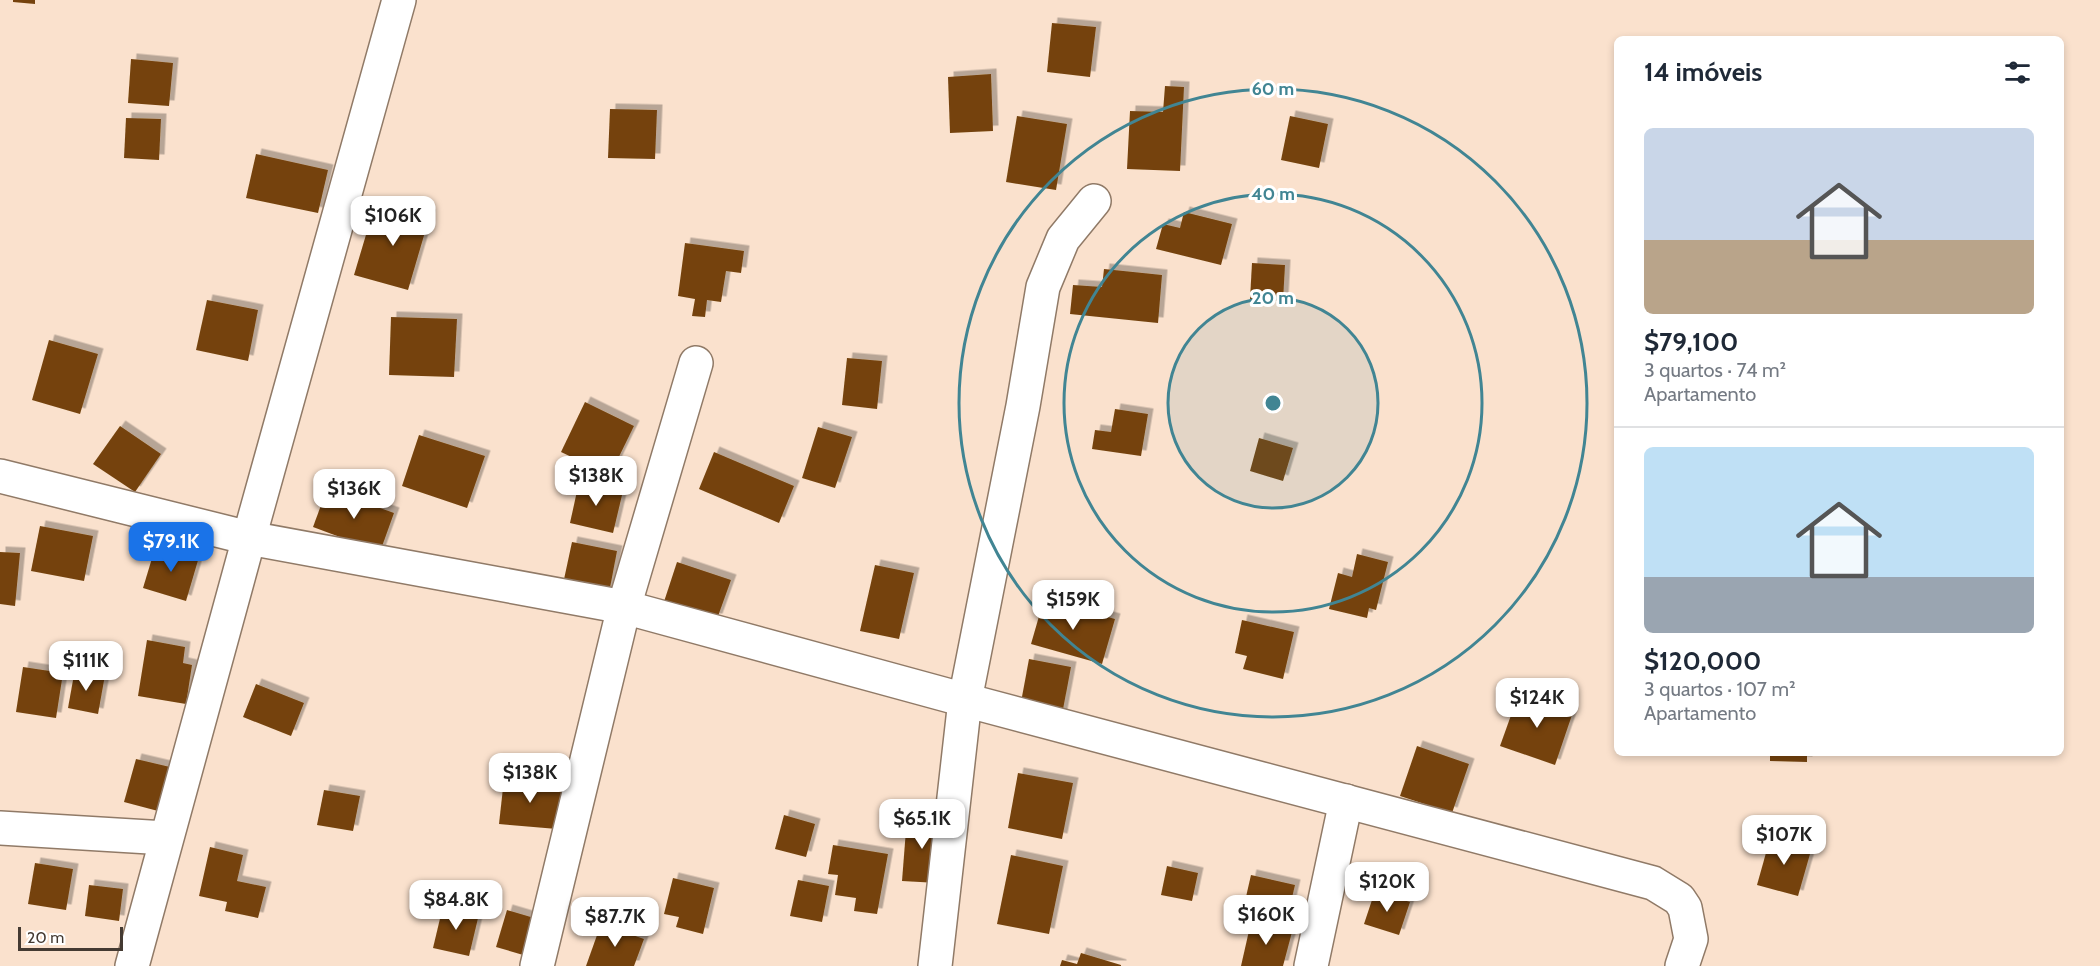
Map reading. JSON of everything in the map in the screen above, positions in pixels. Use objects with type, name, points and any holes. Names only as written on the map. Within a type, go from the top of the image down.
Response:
[{"type":"street","points":[[132,966],[399,0]]},
{"type":"street","points":[[935,966],[966,700],[1023,406],[1043,287],[1063,239],[1094,201]]},
{"type":"street","points":[[537,966],[624,607],[696,363]]},
{"type":"street","points":[[0,476],[249,538],[624,607],[1653,883],[1679,899],[1685,908],[1691,939],[1682,966]]},
{"type":"street","points":[[1311,966],[1346,801]]},
{"type":"street","points":[[0,828],[166,838]]},
{"type":"building","points":[[13,0],[35,0],[35,4],[13,2]]},
{"type":"building","points":[[1052,23],[1096,27],[1090,77],[1047,72]]},
{"type":"building","points":[[131,59],[173,63],[169,106],[128,103]]},
{"type":"building","points":[[991,74],[993,131],[950,133],[948,77]]},
{"type":"building","points":[[1165,86],[1184,87],[1180,171],[1127,169],[1130,111],[1163,112]]},
{"type":"building","points":[[610,109],[657,110],[655,159],[608,158]]},
{"type":"building","points":[[1017,116],[1067,124],[1056,190],[1006,182]]},
{"type":"building","points":[[1290,116],[1328,124],[1319,168],[1281,160]]},
{"type":"building","points":[[126,118],[161,119],[159,160],[124,158]]},
{"type":"building","points":[[256,154],[328,170],[318,213],[246,198]]},
{"type":"building","points":[[389,204],[430,215],[408,290],[354,275],[371,218],[384,221]]},
{"type":"building","points":[[1184,212],[1232,224],[1221,265],[1156,249],[1163,224],[1180,228]]},
{"type":"building","points":[[685,243],[744,251],[741,273],[726,271],[721,302],[707,300],[705,317],[692,316],[695,299],[678,296]]},
{"type":"building","points":[[1252,263],[1285,265],[1283,301],[1250,299]]},
{"type":"building","points":[[1104,269],[1162,275],[1158,323],[1070,314],[1073,285],[1102,287]]},
{"type":"building","points":[[207,300],[258,310],[248,361],[196,350]]},
{"type":"building","points":[[391,317],[457,319],[454,377],[389,375]]},
{"type":"building","points":[[49,340],[98,354],[80,414],[32,400]]},
{"type":"building","points":[[847,358],[882,361],[877,409],[842,405]]},
{"type":"building","points":[[585,402],[634,426],[610,475],[561,452]]},
{"type":"building","points":[[1115,409],[1148,414],[1141,456],[1092,449],[1095,430],[1111,432]]},
{"type":"building","points":[[120,426],[161,454],[135,492],[93,464]]},
{"type":"building","points":[[818,427],[852,437],[835,488],[802,478]]},
{"type":"building","points":[[419,435],[485,456],[467,508],[402,486]]},
{"type":"building","points":[[1259,438],[1293,448],[1283,481],[1250,471]]},
{"type":"building","points":[[714,452],[794,486],[779,523],[699,489]]},
{"type":"building","points":[[579,482],[623,491],[613,533],[570,523]]},
{"type":"building","points":[[327,489],[394,513],[380,552],[313,527]]},
{"type":"building","points":[[40,526],[93,536],[84,581],[31,571]]},
{"type":"building","points":[[572,542],[617,551],[609,593],[563,584]]},
{"type":"building","points":[[156,545],[199,557],[186,601],[143,588]]},
{"type":"building","points":[[0,552],[20,553],[15,606],[0,604]]},
{"type":"building","points":[[1357,554],[1388,562],[1376,610],[1369,608],[1367,618],[1329,609],[1338,573],[1352,577]]},
{"type":"building","points":[[677,562],[731,580],[717,619],[659,617]]},
{"type":"building","points":[[875,565],[914,573],[899,639],[860,631]]},
{"type":"building","points":[[1044,599],[1115,619],[1102,664],[1031,644]]},
{"type":"building","points":[[1242,620],[1294,632],[1283,679],[1243,669],[1247,656],[1235,653]]},
{"type":"building","points":[[147,640],[185,647],[183,663],[192,665],[186,704],[138,696]]},
{"type":"building","points":[[1029,659],[1071,667],[1061,720],[1019,713]]},
{"type":"building","points":[[23,667],[63,673],[56,718],[16,712]]},
{"type":"building","points":[[75,669],[105,675],[98,714],[68,708]]},
{"type":"building","points":[[256,684],[304,703],[291,736],[243,717]]},
{"type":"building","points":[[1519,693],[1573,712],[1555,765],[1500,746]]},
{"type":"building","points":[[1417,746],[1469,764],[1452,813],[1400,796]]},
{"type":"building","points":[[1770,756],[1807,756],[1807,762],[1770,761]]},
{"type":"building","points":[[136,759],[170,767],[158,811],[124,802]]},
{"type":"building","points":[[1018,773],[1073,783],[1062,839],[1008,828]]},
{"type":"building","points":[[504,779],[562,785],[557,829],[499,824]]},
{"type":"building","points":[[324,790],[360,796],[353,831],[317,825]]},
{"type":"building","points":[[784,815],[815,824],[806,857],[775,849]]},
{"type":"building","points":[[907,817],[943,820],[938,883],[902,881]]},
{"type":"building","points":[[1771,835],[1812,847],[1798,896],[1757,885]]},
{"type":"building","points":[[833,845],[888,854],[877,914],[854,911],[856,898],[835,895],[838,875],[828,874]]},
{"type":"building","points":[[210,847],[243,855],[237,881],[266,887],[258,918],[225,911],[227,902],[199,896]]},
{"type":"building","points":[[1011,855],[1063,866],[1049,934],[997,924]]},
{"type":"building","points":[[35,863],[73,869],[66,910],[28,904]]},
{"type":"building","points":[[1167,866],[1198,873],[1192,901],[1161,895]]},
{"type":"building","points":[[1251,875],[1295,885],[1287,919],[1243,910]]},
{"type":"building","points":[[673,878],[714,888],[703,934],[676,927],[679,917],[664,914]]},
{"type":"building","points":[[798,880],[829,886],[822,922],[790,916]]},
{"type":"building","points":[[89,885],[123,889],[119,921],[85,916]]},
{"type":"building","points":[[1375,891],[1410,902],[1399,935],[1364,924]]},
{"type":"building","points":[[443,906],[479,914],[469,956],[433,948]]},
{"type":"building","points":[[507,910],[541,920],[530,957],[496,947]]},
{"type":"building","points":[[1251,922],[1292,932],[1283,966],[1241,966]]},
{"type":"building","points":[[601,924],[644,939],[634,966],[586,966]]},
{"type":"building","points":[[1081,953],[1121,966],[1060,966],[1062,960],[1077,964]]}]
